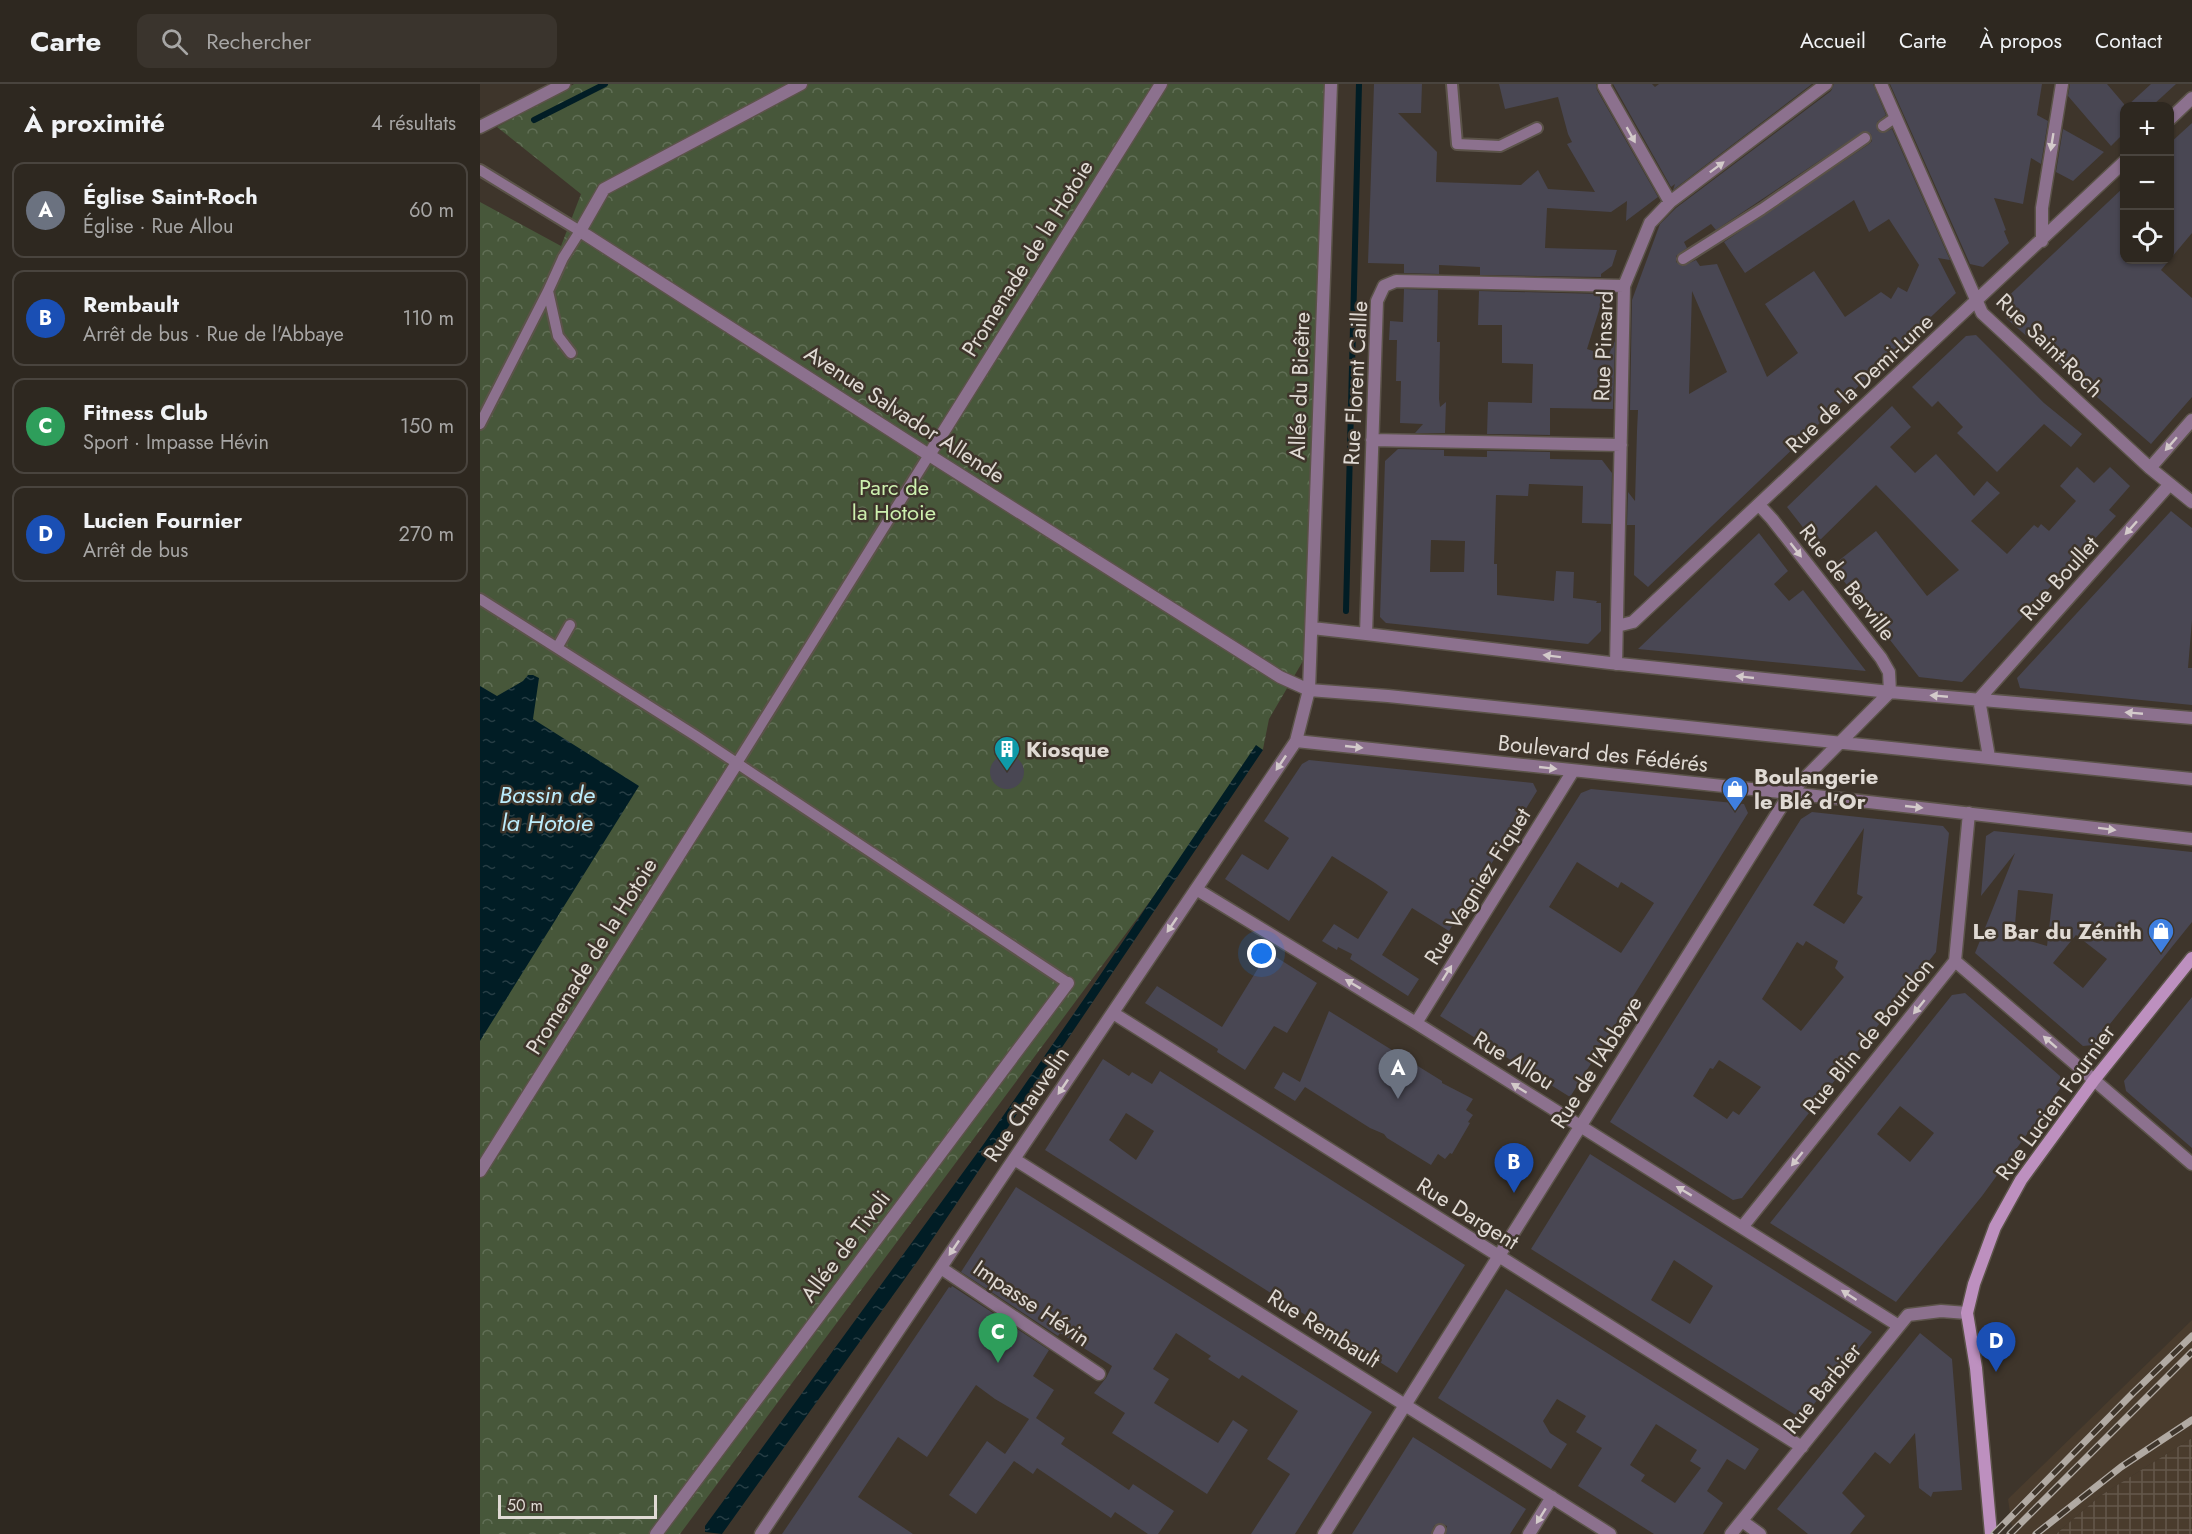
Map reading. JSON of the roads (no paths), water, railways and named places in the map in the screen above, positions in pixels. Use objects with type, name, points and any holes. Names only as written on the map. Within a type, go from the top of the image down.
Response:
[{"type":"main road","name":"Rue Lucien Fournier","points":[[1991,1534],[1988,1485],[1967,1313],[1974,1284],[1995,1227],[2021,1180],[2094,1080],[2192,958]]},
{"type":"street","points":[[480,127],[564,84]]},
{"type":"street","points":[[580,231],[604,189],[801,84]]},
{"type":"street","name":"Promenade de la Hotoie","points":[[929,456],[1161,84]]},
{"type":"street","name":"Allée du Bicêtre","points":[[1309,690],[1331,84]]},
{"type":"street","points":[[1605,84],[1604,87],[1670,202]]},
{"type":"street","name":"Rue Pinsard","points":[[1616,664],[1624,286],[1650,223],[1670,202],[1826,84]]},
{"type":"street","name":"Rue Saint-Roch","points":[[1881,84],[1977,302],[1986,317],[2150,468],[2192,502]]},
{"type":"street","points":[[2042,241],[2042,208],[2062,84]]},
{"type":"street","points":[[2174,114],[2192,98]]},
{"type":"street","name":"Rue de la Demi-Lune","points":[[1617,626],[1633,622],[2120,166]]},
{"type":"street","name":"Avenue Salvador Allende","points":[[580,231],[1245,656],[1280,677],[1309,690]]},
{"type":"street","name":"Rue Florent Caille","points":[[1366,634],[1377,300],[1384,286],[1396,281],[1624,286]]},
{"type":"street","points":[[2150,468],[2192,420]]},
{"type":"street","points":[[1372,440],[1621,445]]},
{"type":"street","name":"Rue Boullet","points":[[1979,699],[2170,484]]},
{"type":"street","name":"Rue de Berville","points":[[1759,505],[1881,658],[1889,672],[1890,692]]},
{"type":"street","points":[[1312,628],[1616,664],[1890,692],[2192,718]]},
{"type":"street","name":"Rue Chauvelin","points":[[761,1534],[1296,741],[1309,690]]},
{"type":"street","name":"Boulevard des Fédérés","points":[[1309,690],[1376,694],[2192,779]]},
{"type":"street","name":"Rue de l'Abbaye","points":[[1324,1534],[1790,793],[1890,692]]},
{"type":"street","points":[[1979,699],[1989,758]]},
{"type":"street","name":"Boulevard des Fédérés","points":[[1296,741],[1790,793],[2192,839]]},
{"type":"street","name":"Promenade de la Hotoie","points":[[480,1171],[738,763]]},
{"type":"street","name":"Rue Vagniez Fiquet","points":[[1416,1023],[1573,771]]},
{"type":"street","name":"Rue Blin de Bourdon","points":[[1743,1226],[1955,961],[1970,813]]},
{"type":"street","name":"Rue Allou","points":[[1196,889],[1743,1226],[1899,1326]]},
{"type":"street","points":[[1955,961],[2192,1164]]},
{"type":"street","name":"Allée de Tivoli","points":[[661,1532],[1068,984]]},
{"type":"street","name":"Rue Dargent","points":[[1113,1013],[1802,1447]]},
{"type":"street","name":"Rue Rembault","points":[[1014,1159],[1610,1534]]},
{"type":"street","name":"Impasse Hévin","points":[[941,1268],[1100,1374]]},
{"type":"street","name":"Rue Barbier","points":[[1731,1534],[1908,1316],[1941,1311],[1967,1313]]},
{"type":"street","points":[[1529,1534],[1552,1497]]},
{"type":"street","points":[[1742,1521],[1760,1534]]},
{"type":"lane","points":[[1452,84],[1457,144],[1500,146],[1537,128]]},
{"type":"lane","points":[[1883,126],[1896,117]]},
{"type":"lane","points":[[1683,259],[1762,209],[1865,138]]},
{"type":"lane","name":"Avenue Salvador Allende","points":[[480,170],[580,231]]},
{"type":"lane","points":[[480,424],[563,258],[580,231]]},
{"type":"lane","points":[[548,291],[558,336],[571,353]]},
{"type":"lane","points":[[738,763],[929,456]]},
{"type":"lane","points":[[480,599],[738,763],[1068,984]]},
{"type":"lane","points":[[557,648],[570,625]]},
{"type":"water","name":"Bassin de la Hotoie","points":[[528,675],[539,678],[533,719],[639,786],[480,1041],[480,686],[497,696],[523,681]]},
{"type":"water","points":[[1256,745],[1263,750],[919,1259],[722,1534],[705,1532],[705,1526],[983,1145]]},
{"type":"waterway","points":[[534,120],[605,84]]},
{"type":"waterway","points":[[1346,611],[1359,84]]},
{"type":"railway","points":[[1994,1534],[2192,1336]]},
{"type":"railway","points":[[2010,1534],[2192,1352]]},
{"type":"railway","points":[[2036,1534],[2121,1467],[2192,1420]]},
{"type":"place","name":"Kiosque","points":[[1007,772]]},
{"type":"place","name":"Boulangerie le Blé d'Or","points":[[1735,812]]},
{"type":"place","name":"Le Bar du Zénith","points":[[2161,954]]},
{"type":"place","name":"Église Saint-Roch","points":[[1398,1099]]},
{"type":"place","name":"Rembault","points":[[1514,1193]]},
{"type":"place","name":"Fitness Club","points":[[998,1363]]},
{"type":"place","name":"Lucien Fournier","points":[[1996,1372]]},
{"type":"park label","name":"Parc de la Hotoie","points":[[894,500]]}]
